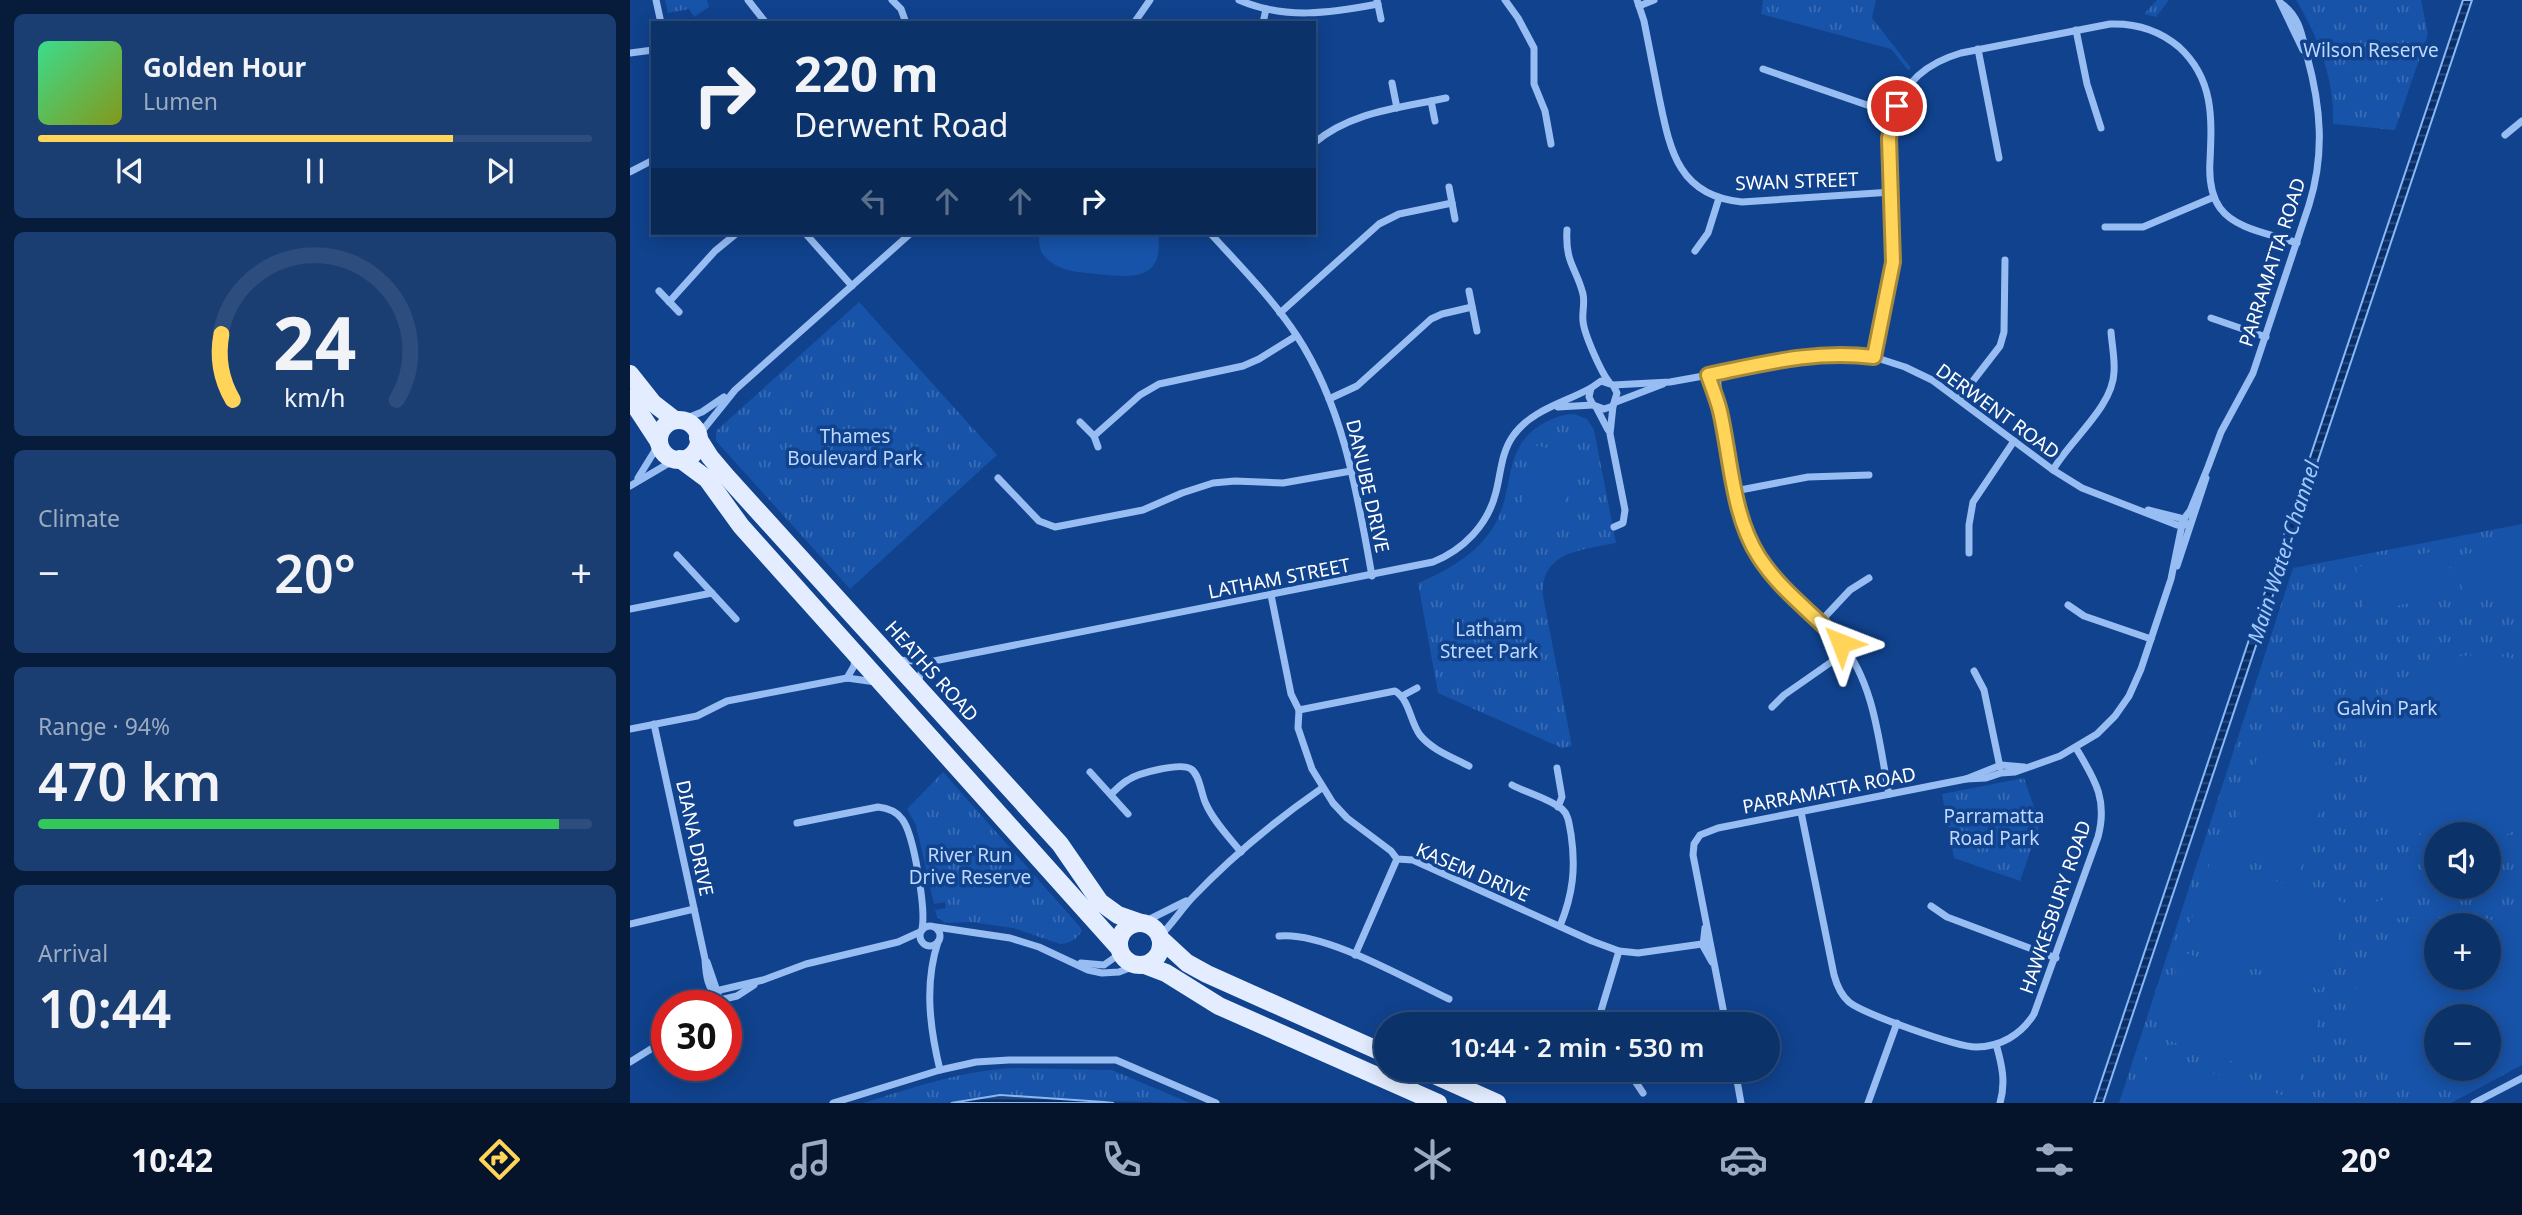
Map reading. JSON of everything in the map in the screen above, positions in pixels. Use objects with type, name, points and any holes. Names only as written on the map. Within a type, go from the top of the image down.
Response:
[{"type":"main road","points":[[630,374],[653,403],[678,420],[692,425],[698,437],[698,444],[692,454],[678,459]]},
{"type":"main road","points":[[630,398],[665,454],[678,459],[707,479],[741,527],[1128,961],[1166,973],[1219,1006],[1438,1103]]},
{"type":"main road","points":[[659,443],[664,426],[678,420]]},
{"type":"main road","name":"HEATHS ROAD","points":[[698,437],[719,468],[1060,844],[1100,902],[1118,915],[1142,923]]},
{"type":"main road","points":[[1120,951],[1120,938],[1125,929],[1142,923],[1153,927],[1187,962],[1207,974],[1374,1049]]},
{"type":"main road","points":[[1141,965],[1159,955],[1161,937]]},
{"type":"main road","points":[[1450,1082],[1497,1103]]},
{"type":"street","points":[[656,0],[661,21]]},
{"type":"street","points":[[748,0],[764,21]]},
{"type":"street","points":[[892,0],[901,9],[904,21]]},
{"type":"street","points":[[1135,21],[1150,0]]},
{"type":"street","points":[[1239,0],[1266,9],[1312,15],[1378,2],[1381,19]]},
{"type":"street","points":[[1505,0],[1534,48],[1534,84],[1547,119],[1551,144]]},
{"type":"street","points":[[1638,3],[1654,0]]},
{"type":"street","name":"PARRAMATTA ROAD","points":[[1705,944],[1704,914],[1693,855],[1694,844],[1700,835],[1710,830],[2049,761],[2076,748],[2107,724],[2135,685],[2171,579],[2183,553],[2185,524],[2196,515],[2208,467],[2221,432],[2253,373],[2312,195],[2320,148],[2317,95],[2301,30],[2280,2]]},
{"type":"street","name":"SWAN STREET","points":[[1638,3],[1671,152],[1689,179],[1707,192],[1731,201],[1753,202],[1892,192]]},
{"type":"street","points":[[1263,21],[1266,9]]},
{"type":"street","points":[[1874,357],[1893,262],[1889,138],[1893,114],[1905,90],[1924,70],[1949,56],[2109,24],[2138,26],[2166,37],[2189,57],[2200,73],[2210,102],[2210,178],[2214,197],[2225,214],[2238,223],[2297,243]]},
{"type":"street","points":[[2076,30],[2087,84],[2101,128]]},
{"type":"street","points":[[1978,49],[1999,158]]},
{"type":"street","points":[[630,53],[651,50]]},
{"type":"street","points":[[1763,69],[1893,114]]},
{"type":"street","points":[[1392,83],[1397,108]]},
{"type":"street","points":[[1316,141],[1333,128],[1352,120],[1446,98]]},
{"type":"street","points":[[1432,101],[1435,121]]},
{"type":"street","points":[[2505,135],[2522,121]]},
{"type":"street","points":[[630,172],[651,161]]},
{"type":"street","points":[[1448,187],[1455,219]]},
{"type":"street","points":[[2105,227],[2144,227],[2214,197]]},
{"type":"street","points":[[1695,251],[1708,233],[1719,198]]},
{"type":"street","points":[[1280,313],[1379,223],[1399,214],[1452,203]]},
{"type":"street","points":[[1567,230],[1568,255],[1584,299],[1583,325],[1598,363],[1617,393],[1610,434]]},
{"type":"street","points":[[669,302],[715,251],[735,235]]},
{"type":"street","points":[[807,235],[852,286]]},
{"type":"street","points":[[678,420],[702,412],[735,390],[909,235]]},
{"type":"street","name":"DANUBE DRIVE","points":[[1214,235],[1280,313],[1296,336],[1329,399],[1351,471],[1371,576]]},
{"type":"street","points":[[1959,399],[2000,346],[2004,332],[2005,260]]},
{"type":"street","points":[[659,291],[679,312]]},
{"type":"street","points":[[1469,291],[1477,331]]},
{"type":"street","points":[[1329,399],[1357,386],[1431,319],[1472,307]]},
{"type":"street","points":[[2211,318],[2266,337]]},
{"type":"street","points":[[2053,470],[2111,387],[2115,372],[2111,332]]},
{"type":"street","points":[[1094,436],[1140,395],[1159,384],[1244,366],[1296,336]]},
{"type":"street","name":"DERWENT ROAD","points":[[1612,384],[1670,382],[1814,355],[1874,357],[1918,374],[1959,399],[2053,470],[2082,488],[2185,524]]},
{"type":"street","points":[[1598,363],[1589,397],[1610,434],[1625,510],[1623,523],[1614,527]]},
{"type":"street","points":[[1712,374],[1745,530],[1761,561],[1847,651],[1861,675],[1889,794]]},
{"type":"street","points":[[1592,387],[1601,381],[1612,384]]},
{"type":"street","name":"DERWENT ROAD","points":[[1614,404],[1670,382]]},
{"type":"street","name":"LATHAM STREET","points":[[894,660],[929,662],[1433,562],[1448,555],[1469,539],[1483,522],[1492,505],[1503,455],[1509,442],[1531,418],[1592,387]]},
{"type":"street","points":[[698,437],[735,390]]},
{"type":"street","points":[[1550,408],[1594,406],[1604,409],[1614,404]]},
{"type":"street","points":[[1080,422],[1094,436],[1098,447]]},
{"type":"street","points":[[1969,553],[1969,525],[1973,502],[2014,441]]},
{"type":"street","points":[[633,484],[659,443]]},
{"type":"street","points":[[633,484],[678,459]]},
{"type":"street","points":[[998,478],[1039,521],[1055,527],[1143,510],[1213,483],[1283,483],[1351,471]]},
{"type":"street","points":[[1735,491],[1808,477],[1869,475]]},
{"type":"street","points":[[677,555],[736,619]]},
{"type":"street","points":[[1820,622],[1850,590],[1869,578]]},
{"type":"street","points":[[630,608],[712,593]]},
{"type":"street","name":"KASEM DRIVE","points":[[1271,596],[1291,694],[1299,709],[1298,728],[1304,749],[1322,788],[1347,818],[1391,851],[1397,859],[1413,860],[1619,951],[1655,953],[1705,944]]},
{"type":"street","points":[[2068,605],[2084,616],[2151,639]]},
{"type":"street","points":[[848,678],[854,666],[854,651]]},
{"type":"street","points":[[1772,707],[1784,695],[1847,651]]},
{"type":"street","points":[[917,685],[922,670],[929,662]]},
{"type":"street","points":[[1974,671],[1984,690],[2000,769]]},
{"type":"street","points":[[630,729],[703,714],[727,701],[848,678],[883,684]]},
{"type":"street","points":[[1402,696],[1417,688]]},
{"type":"street","points":[[1299,709],[1395,691],[1402,696],[1421,736],[1432,747],[1469,766]]},
{"type":"street","name":"DIANA DRIVE","points":[[654,724],[705,959],[714,990]]},
{"type":"street","name":"HAWKESBURY ROAD","points":[[1996,1044],[2014,1035],[2030,1020],[2039,1003],[2102,818],[2099,791],[2076,748]]},
{"type":"street","points":[[1111,794],[1129,779],[1139,775],[1179,766],[1189,768],[1196,774],[1206,804],[1215,820],[1241,852]]},
{"type":"street","points":[[1557,768],[1562,797],[1558,807]]},
{"type":"street","points":[[1090,772],[1128,814]]},
{"type":"street","points":[[1512,785],[1567,814],[1575,864],[1573,889],[1560,926]]},
{"type":"street","points":[[1161,937],[1193,897],[1241,852],[1283,815],[1322,788]]},
{"type":"street","points":[[797,823],[885,807],[905,823],[924,907],[940,933],[933,962],[930,1019],[940,1070]]},
{"type":"street","points":[[1801,812],[1838,987],[1857,1008],[1897,1023],[1963,1045],[1977,1047],[1996,1044],[2003,1071],[2000,1103]]},
{"type":"street","points":[[1355,955],[1397,859]]},
{"type":"street","points":[[1142,923],[1193,897]]},
{"type":"street","points":[[1931,906],[1947,917],[2056,958]]},
{"type":"street","points":[[924,907],[919,938],[933,962]]},
{"type":"street","points":[[630,924],[694,909]]},
{"type":"street","points":[[723,990],[763,980],[806,964],[898,942],[927,925],[963,933],[984,933],[1010,938],[1039,947],[1088,970],[1102,973],[1119,972],[1141,965]]},
{"type":"street","points":[[1279,936],[1295,930],[1449,999]]},
{"type":"street","points":[[898,942],[932,946],[963,933]]},
{"type":"street","points":[[1705,944],[1715,969],[1724,1012]]},
{"type":"street","points":[[1067,960],[1102,966],[1120,951]]},
{"type":"street","points":[[1601,1012],[1619,951]]},
{"type":"street","points":[[742,993],[763,980]]},
{"type":"street","points":[[1868,1103],[1897,1023]]},
{"type":"street","points":[[630,1062],[651,1049]]},
{"type":"street","points":[[833,1103],[940,1070],[976,1062],[1116,1060],[1216,1103]]},
{"type":"street","points":[[2474,1103],[2522,1078]]},
{"type":"street","points":[[1636,1082],[1643,1093]]},
{"type":"street","points":[[1737,1082],[1741,1103]]},
{"type":"green space","points":[[665,0],[707,0],[709,7],[694,17],[689,9],[668,13]]},
{"type":"green space","points":[[1763,0],[1876,0],[1872,18],[1911,68],[1908,70],[1891,49],[1761,14]]},
{"type":"green space","points":[[2157,0],[2169,0],[2156,17],[2144,14]]},
{"type":"green space","name":"Wilson Reserve","points":[[2296,0],[2421,0],[2428,34],[2395,130],[2333,124],[2331,92],[2324,59]]},
{"type":"green space","points":[[1039,235],[1158,235],[1159,249],[1151,268],[1143,273],[1122,276],[1064,269],[1044,256]]},
{"type":"green space","name":"Thames Boulevard Park","points":[[859,302],[997,455],[850,589],[716,441],[716,431]]},
{"type":"green space","name":"Latham Street Park","points":[[1574,414],[1587,419],[1594,430],[1616,543],[1566,555],[1548,570],[1544,581],[1543,596],[1572,746],[1562,748],[1438,693],[1418,583],[1460,560],[1487,536],[1505,499],[1514,459],[1527,436],[1551,419]]},
{"type":"green space","points":[[1532,445],[1573,453],[1560,526],[1519,518]]},
{"type":"green space","name":"Galvin Park","points":[[2522,524],[2522,1065],[2501,1076],[2501,1004],[2424,1004],[2424,1081],[2492,1081],[2451,1103],[2119,1103],[2293,568]]},
{"type":"green space","points":[[2522,543],[2522,588],[2464,599],[2456,556]]},
{"type":"green space","points":[[2446,549],[2455,594],[2365,612],[2356,567]]},
{"type":"green space","points":[[2492,654],[2522,661],[2522,828],[2501,836],[2501,822],[2424,822],[2424,835],[2417,832],[2389,814],[2374,795],[2366,775],[2364,753],[2368,732],[2376,712],[2389,694],[2405,678],[2432,662]]},
{"type":"green space","points":[[2265,734],[2337,758],[2298,877],[2226,853]]},
{"type":"green space","name":"River Run Drive Reserve","points":[[943,772],[1080,927],[1082,931],[1075,939],[1060,944],[1013,928],[971,922],[945,923],[937,917],[935,910],[946,908],[945,902],[934,904],[916,825],[907,809]]},
{"type":"green space","name":"Parramatta Road Park","points":[[2024,778],[2040,824],[2020,881],[1954,858],[1942,794]]},
{"type":"green space","points":[[2211,860],[2349,904],[2321,990],[2183,945]]},
{"type":"green space","points":[[2406,869],[2410,889],[2369,898],[2365,877]]},
{"type":"green space","points":[[2411,894],[2415,915],[2374,923],[2370,903]]},
{"type":"green space","points":[[994,895],[1002,895],[1007,904],[1005,911],[994,913],[989,908],[989,900]]},
{"type":"green space","points":[[2424,922],[2424,990],[2501,990],[2501,924],[2522,934],[2522,1048],[2509,1061],[2501,1066],[2501,1004],[2424,1004],[2424,1081],[2466,1081],[2438,1084],[2402,1077],[2373,1062],[2362,1049],[2354,1030],[2351,1004],[2354,991],[2367,966],[2395,937]]},
{"type":"green space","points":[[2182,952],[2325,999],[2298,1083],[2155,1036]]},
{"type":"green space","points":[[2149,1053],[2294,1099],[2293,1103],[2132,1103]]},
{"type":"green space","points":[[1015,1068],[1112,1070],[1190,1103],[971,1098],[951,1103],[863,1103],[957,1076]]},
{"type":"water","name":"Main Water Channel","points":[[2463,0],[2472,0],[2103,1103],[2094,1103]]},
{"type":"water","points":[[1000,1095],[1104,1102],[1114,1103],[951,1103]]},
{"type":"route","points":[[1841,643],[1782,586],[1761,561],[1750,542],[1741,519],[1719,409],[1708,375],[1814,355],[1849,354],[1874,357],[1893,262],[1889,138],[1897,106]]}]
